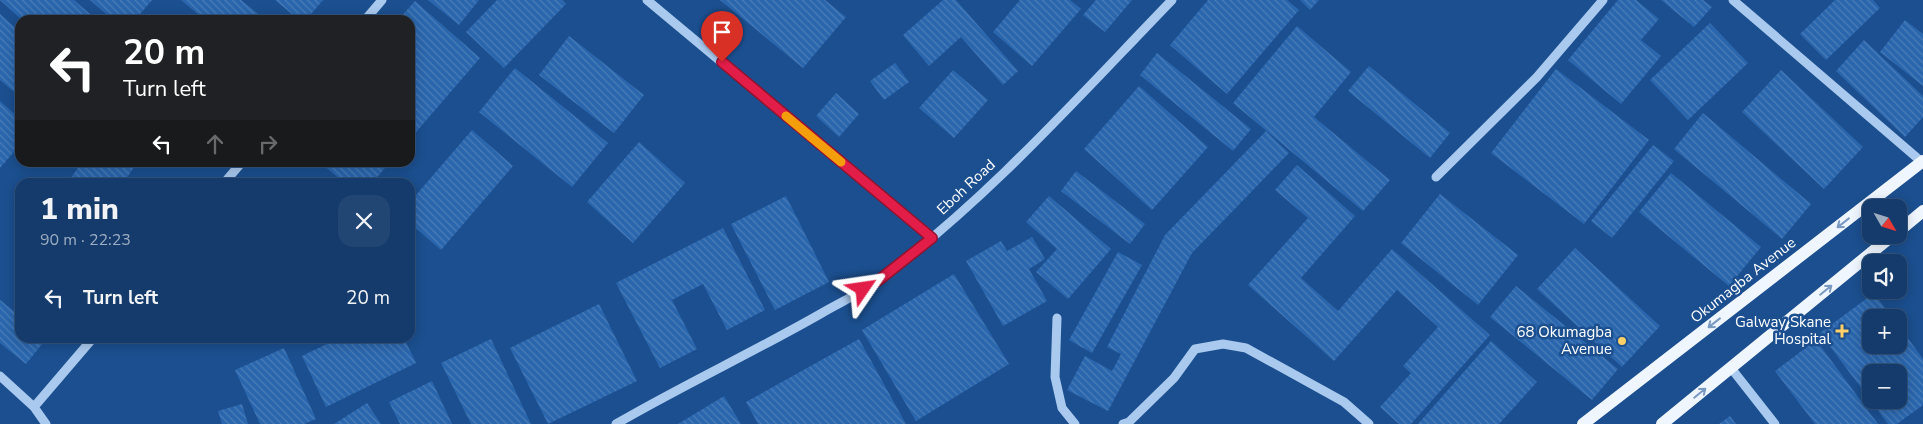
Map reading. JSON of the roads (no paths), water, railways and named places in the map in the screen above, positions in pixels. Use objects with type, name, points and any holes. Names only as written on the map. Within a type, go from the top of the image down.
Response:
[{"type":"main road","name":"Okumagba Avenue","points":[[1583,424],[1922,162]]},
{"type":"main road","points":[[1908,224],[1923,211]]},
{"type":"main road","points":[[1662,424],[1882,244]]},
{"type":"street","points":[[369,15],[382,0]]},
{"type":"street","points":[[647,0],[932,238]]},
{"type":"street","name":"Eboh Road","points":[[616,424],[670,393],[799,326],[879,280],[932,238],[1026,149],[1172,0]]},
{"type":"street","points":[[1436,177],[1537,77],[1603,0]]},
{"type":"street","points":[[1733,0],[1922,162]]},
{"type":"street","points":[[228,178],[238,167]]},
{"type":"street","points":[[1058,318],[1055,377],[1062,408],[1075,424]]},
{"type":"street","points":[[34,407],[89,343]]},
{"type":"street","points":[[1123,424],[1129,422],[1174,378],[1195,349],[1223,344],[1246,348],[1344,402],[1369,424]]},
{"type":"street","points":[[1731,368],[1775,424]]},
{"type":"street","points":[[0,376],[34,407],[46,424]]},
{"type":"place","name":"Galway Skane Hospital","points":[[1842,331]]},
{"type":"place","name":"68 Okumagba Avenue","points":[[1622,341]]}]
